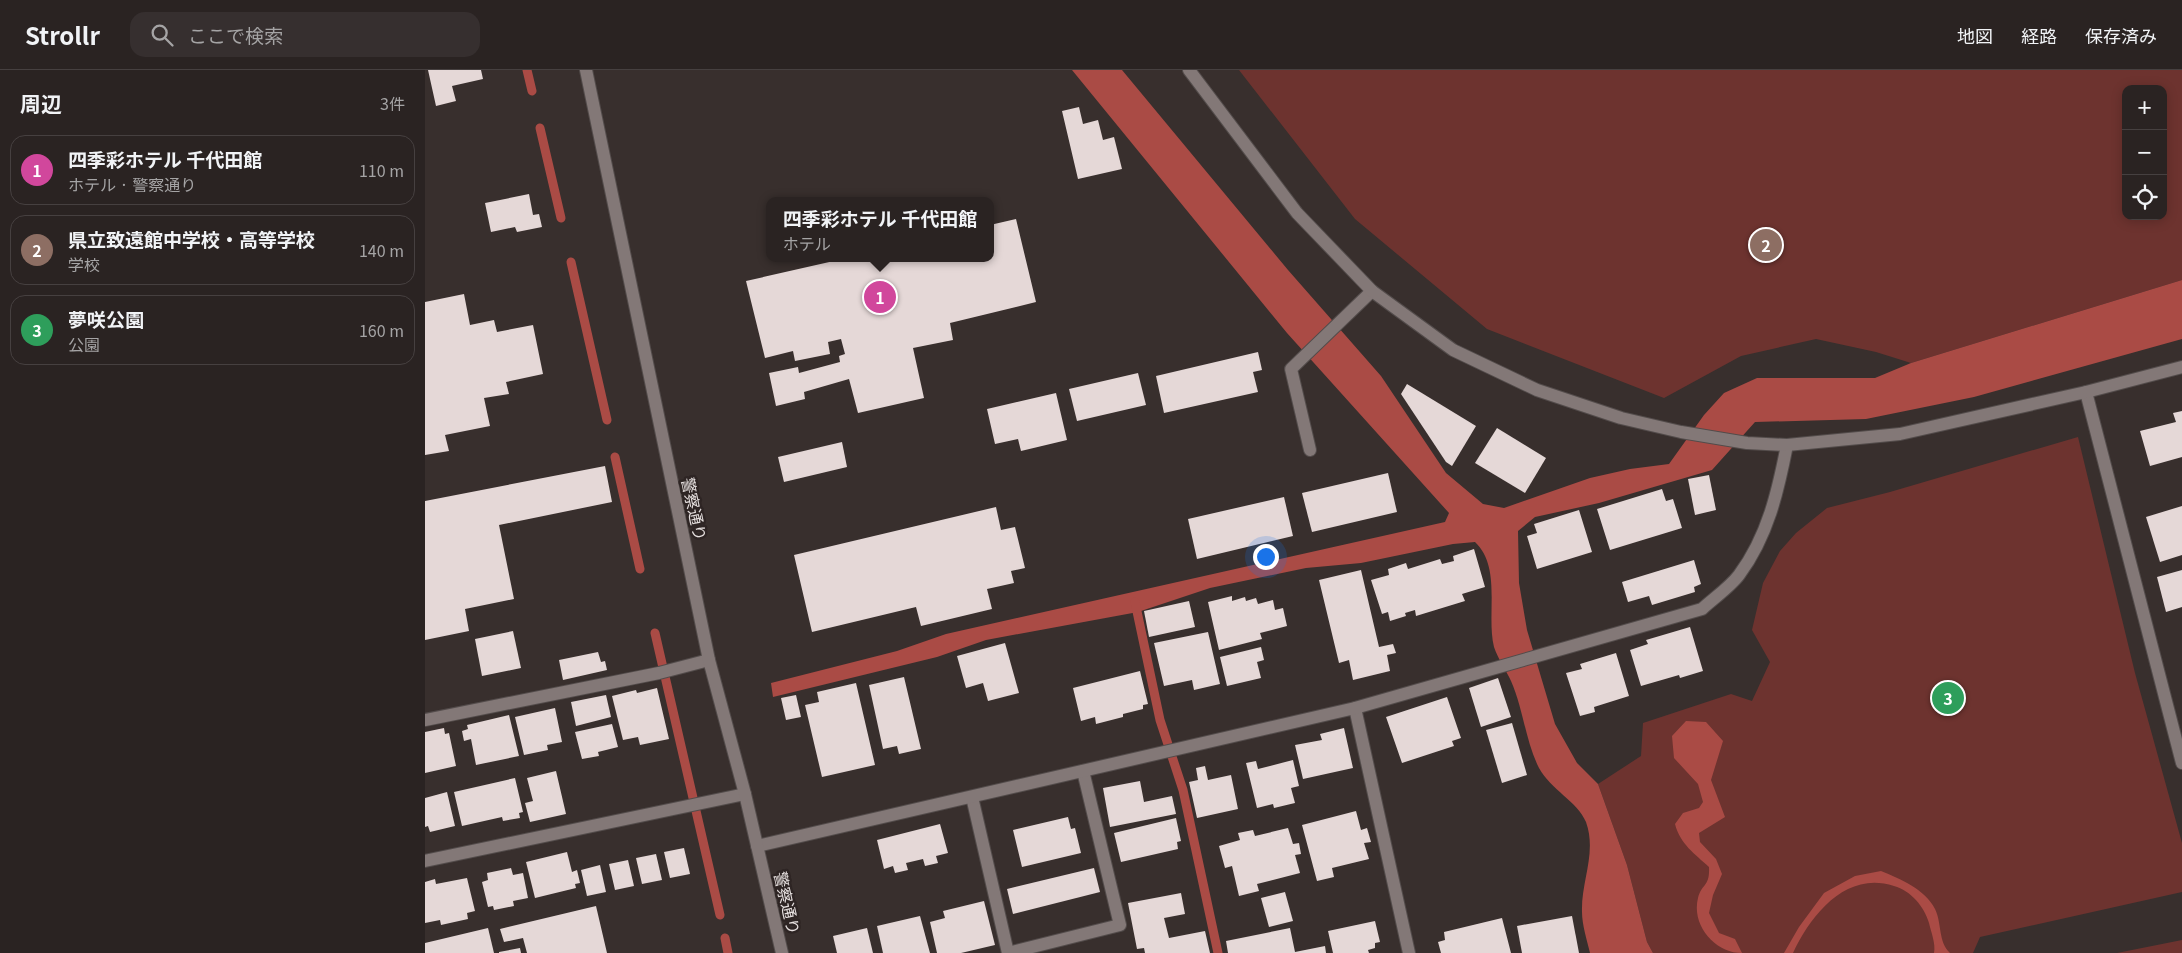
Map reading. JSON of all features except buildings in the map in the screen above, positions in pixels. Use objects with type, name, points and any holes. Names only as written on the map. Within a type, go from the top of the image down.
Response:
[{"type":"street","name":"警察通り","points":[[586,70],[709,660],[745,794],[782,953]]},
{"type":"street","points":[[1189,70],[1297,213],[1372,291],[1453,350],[1537,390],[1621,418],[1681,432],[1747,443],[1787,445],[1900,434],[2086,392],[2182,367]]},
{"type":"street","points":[[1310,450],[1291,369],[1372,291]]},
{"type":"street","points":[[2086,392],[2182,763]]},
{"type":"street","points":[[757,846],[1355,708],[1702,609],[1739,575],[1769,521],[1779,488],[1787,445]]},
{"type":"street","points":[[425,720],[664,672],[709,660]]},
{"type":"street","points":[[1355,708],[1409,953]]},
{"type":"street","points":[[972,797],[1007,952],[1120,925],[1083,771]]},
{"type":"street","points":[[425,861],[745,794]]},
{"type":"shaded area","points":[[1072,70],[1122,70],[1288,270],[1381,376],[1446,473],[1483,504],[1504,508],[1590,478],[1630,469],[1669,464],[1704,415],[1724,393],[1757,378],[1875,378],[1911,363],[2182,280],[2182,339],[1974,397],[1866,419],[1755,422],[1712,470],[1599,503],[1535,517],[1518,531],[1519,583],[1527,630],[1555,724],[1577,763],[1598,784],[1627,865],[1647,942],[1653,953],[1590,953],[1582,912],[1590,845],[1586,822],[1577,808],[1544,776],[1535,758],[1515,691],[1494,647],[1491,621],[1491,578],[1483,552],[1475,542],[1453,544],[1361,563],[1306,568],[1210,588],[1138,612],[986,640],[937,657],[773,697],[771,683],[897,651],[946,634],[1445,522],[1449,513],[1287,333]]},
{"type":"shaded area","points":[[1239,70],[2182,70],[2182,280],[1911,363],[1876,352],[1816,339],[1741,356],[1664,398],[1487,329],[1355,219]]},
{"type":"shaded area","points":[[2078,437],[2135,673],[2182,843],[2182,892],[1980,937],[1973,953],[1653,953],[1647,942],[1627,865],[1598,784],[1641,756],[1643,723],[1731,694],[1752,701],[1770,662],[1752,630],[1763,583],[1780,551],[1796,533],[1827,508],[1890,492]]},
{"type":"shaded area","points":[[1686,721],[1706,722],[1723,741],[1711,780],[1725,817],[1699,833],[1700,842],[1716,859],[1722,874],[1713,895],[1709,913],[1719,933],[1735,939],[1742,953],[1732,952],[1715,943],[1702,928],[1698,918],[1698,898],[1707,882],[1709,867],[1684,843],[1675,824],[1683,813],[1699,808],[1703,802],[1698,784],[1674,758],[1672,736]]},
{"type":"shaded area","points":[[1881,871],[1919,890],[1931,902],[1937,914],[1946,949],[1950,953],[1934,953],[1934,942],[1927,917],[1911,895],[1900,888],[1877,883],[1861,884],[1846,890],[1833,899],[1820,910],[1793,953],[1784,953],[1799,927],[1824,893],[1855,876]]},
{"type":"shaded area","points":[[2182,940],[2182,953],[2117,953]]},
{"type":"waterway","points":[[527,70],[532,91]]},
{"type":"waterway","points":[[540,128],[561,218]]},
{"type":"waterway","points":[[571,262],[607,420]]},
{"type":"waterway","points":[[615,457],[640,569]]},
{"type":"waterway","points":[[1135,602],[1160,720],[1183,790],[1218,953]]},
{"type":"waterway","points":[[655,633],[720,915]]},
{"type":"waterway","points":[[725,938],[728,953]]},
{"type":"place","name":"県立致遠館中学校・高等学校","points":[[1766,245]]},
{"type":"place","name":"四季彩ホテル 千代田館","points":[[880,297]]},
{"type":"place","name":"夢咲公園","points":[[1948,698]]}]
